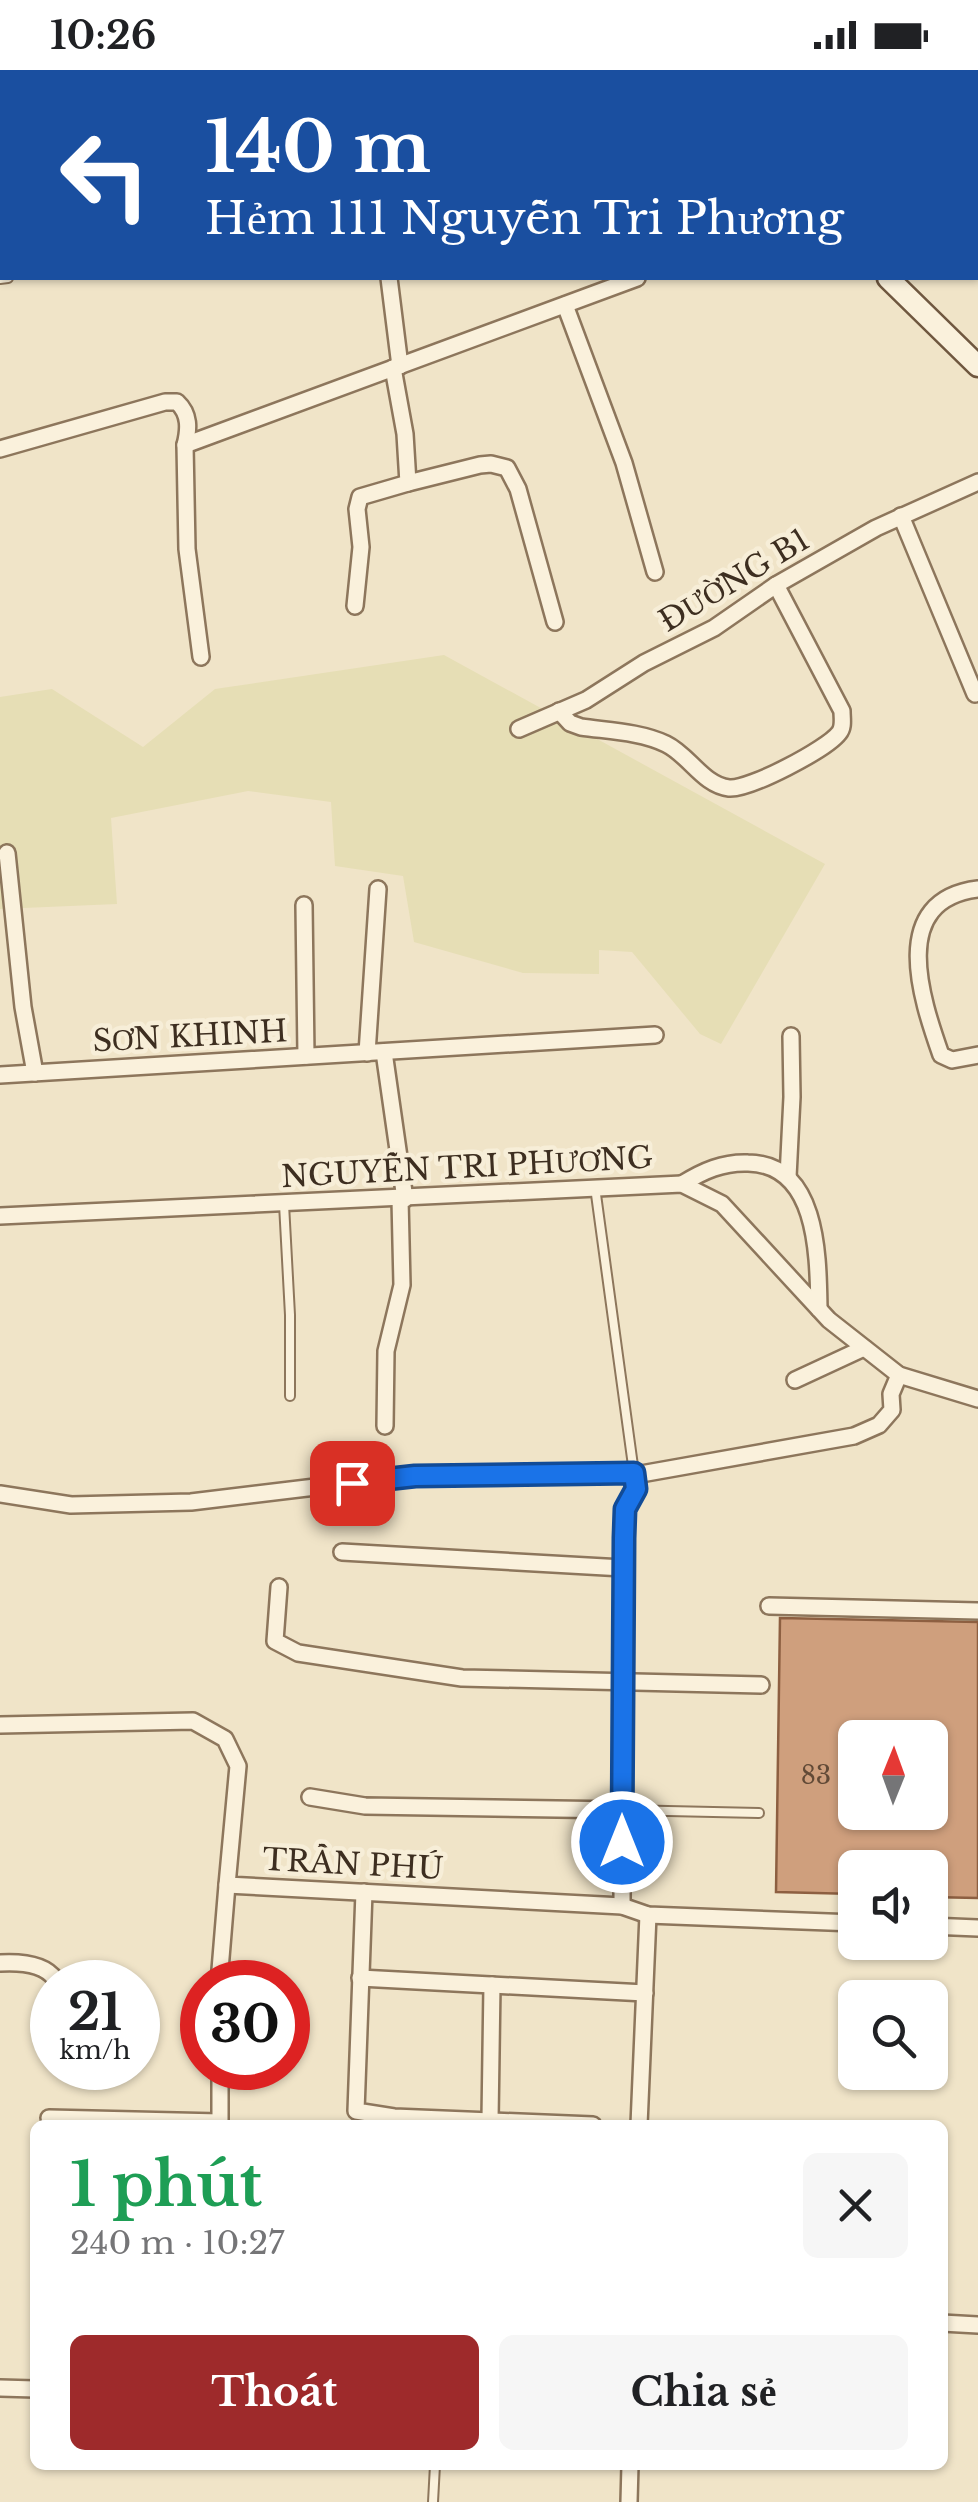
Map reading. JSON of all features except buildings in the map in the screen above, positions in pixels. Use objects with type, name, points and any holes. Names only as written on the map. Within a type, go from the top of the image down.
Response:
[{"type":"street","points":[[390,280],[408,483]]},
{"type":"street","points":[[186,445],[632,280]]},
{"type":"street","points":[[890,280],[978,366]]},
{"type":"street","points":[[565,305],[624,463],[655,572]]},
{"type":"street","points":[[0,448],[166,402],[177,402],[184,409],[188,429],[188,550],[200,658]]},
{"type":"street","points":[[355,606],[362,547],[357,508],[360,496],[480,465],[507,468],[526,516],[555,622]]},
{"type":"street","name":"ĐƯỜNG B1","points":[[519,729],[586,700],[901,516],[978,482]]},
{"type":"street","points":[[901,516],[975,694]]},
{"type":"street","points":[[559,712],[570,723],[582,727],[662,742],[684,754],[715,784],[726,788],[758,784],[838,736],[843,726],[842,711],[776,586]]},
{"type":"street","points":[[7,853],[23,1007],[35,1072]]},
{"type":"street","points":[[378,889],[375,1052],[402,1199],[402,1285],[386,1352],[385,1426]]},
{"type":"street","points":[[978,889],[940,900],[926,916],[918,964],[922,1002],[940,1056],[952,1060],[978,1055]]},
{"type":"street","points":[[304,905],[306,1056]]},
{"type":"street","name":"SƠN KHINH","points":[[1,1070],[35,1072],[656,1036]]},
{"type":"street","points":[[788,1177],[791,1036]]},
{"type":"street","points":[[682,1184],[702,1171],[741,1163],[777,1167],[788,1177],[811,1220],[818,1251],[819,1309]]},
{"type":"street","name":"NGUYỄN TRI PHƯƠNG","points":[[0,1216],[682,1184],[722,1204],[819,1309],[899,1375],[978,1400]]},
{"type":"street","points":[[795,1380],[864,1348]]},
{"type":"street","points":[[0,1494],[71,1505],[192,1502],[415,1476],[634,1473],[854,1436],[879,1424],[892,1410],[891,1394],[899,1375]]},
{"type":"street","points":[[622,1906],[623,1568],[625,1509],[636,1489],[634,1473]]},
{"type":"street","points":[[342,1552],[623,1568]]},
{"type":"street","points":[[279,1586],[275,1641],[298,1653],[462,1678],[760,1685]]},
{"type":"street","points":[[769,1606],[978,1611]]},
{"type":"street","name":"TRẦN PHÚ","points":[[0,1726],[193,1721],[225,1739],[238,1766],[226,1885],[622,1906],[648,1915],[838,1922]]},
{"type":"street","points":[[310,1797],[366,1806],[622,1810]]},
{"type":"street","points":[[221,1960],[226,1885]]},
{"type":"street","points":[[364,1892],[356,2111],[394,2117],[490,2120],[492,1985]]},
{"type":"street","points":[[639,2120],[648,1915]]},
{"type":"street","points":[[948,1927],[978,1928]]},
{"type":"street","points":[[0,1962],[30,1966]]},
{"type":"street","points":[[360,1978],[645,1993]]},
{"type":"street","points":[[220,2090],[220,2120]]},
{"type":"street","points":[[49,2118],[106,2120]]},
{"type":"street","points":[[948,2323],[978,2325]]},
{"type":"street","points":[[0,2388],[30,2389]]},
{"type":"street","points":[[629,2502],[630,2470]]},
{"type":"lane","points":[[595,1187],[634,1473]]},
{"type":"lane","points":[[284,1204],[290,1396]]},
{"type":"lane","points":[[622,1810],[759,1813]]},
{"type":"lane","points":[[434,2502],[435,2470]]},
{"type":"shaded area","points":[[444,655],[825,864],[721,1044],[700,1034],[632,952],[599,950],[599,974],[523,973],[414,942],[403,876],[335,866],[331,802],[248,791],[111,818],[117,904],[0,909],[0,697],[52,689],[143,747],[215,689]]},
{"type":"route","points":[[352,1483],[415,1476],[634,1473],[636,1489],[625,1509],[624,1538],[622,1842]]}]
